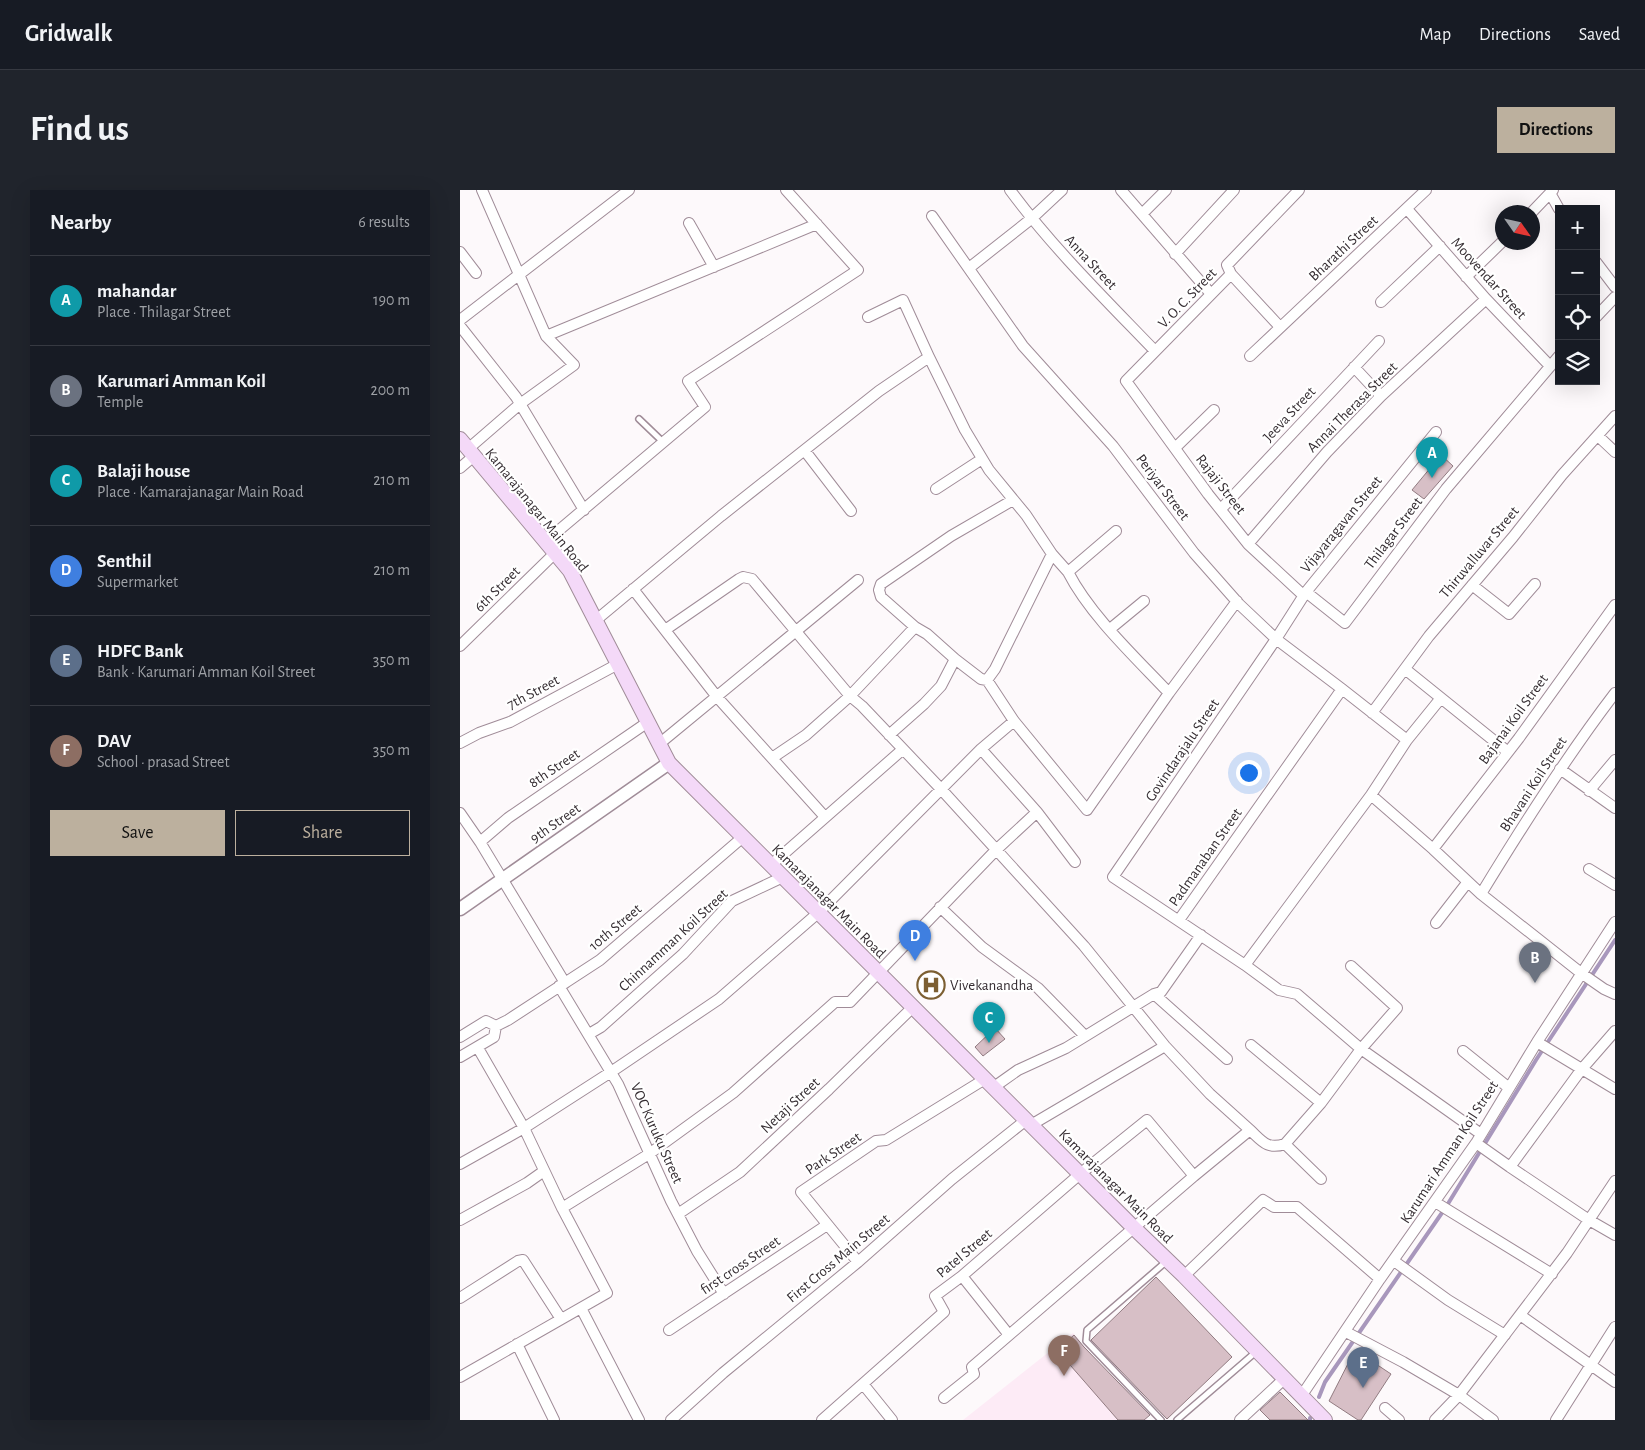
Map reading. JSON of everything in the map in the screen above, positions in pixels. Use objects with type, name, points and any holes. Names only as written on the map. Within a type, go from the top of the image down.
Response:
[{"type":"main road","name":"Kamarajanagar Main Road","points":[[467,448],[570,571],[669,763],[1326,1420]]},
{"type":"street","points":[[460,320],[629,190]]},
{"type":"street","points":[[545,542],[705,407],[688,381],[858,270],[786,190]]},
{"type":"street","name":"Anna Street","points":[[1010,190],[1031,219],[1155,351]]},
{"type":"street","points":[[969,268],[1031,219],[1062,190]]},
{"type":"street","points":[[1121,190],[1211,294]]},
{"type":"street","points":[[1142,214],[1166,190]]},
{"type":"street","points":[[1175,254],[1234,190]]},
{"type":"street","name":"V. O. C. Street","points":[[1126,381],[1231,274],[1227,265],[1299,190]]},
{"type":"street","name":"Bharathi Street","points":[[1250,356],[1426,190]]},
{"type":"street","points":[[460,468],[467,448],[520,404],[574,365],[546,336],[518,275],[485,191]]},
{"type":"street","points":[[1539,205],[1551,192],[1557,205]]},
{"type":"street","name":"Moovendar Street","points":[[1406,209],[1486,299],[1550,366]]},
{"type":"street","name":"Periyar Street","points":[[932,216],[1023,346],[1113,446],[1194,553],[1237,601],[1276,640],[1407,740]]},
{"type":"street","points":[[689,223],[714,267]]},
{"type":"street","points":[[546,336],[817,224]]},
{"type":"street","points":[[1381,302],[1440,246]]},
{"type":"street","points":[[1466,277],[1495,249]]},
{"type":"street","points":[[460,252],[476,273]]},
{"type":"street","points":[[1600,267],[1615,286]]},
{"type":"street","points":[[1231,274],[1280,327]]},
{"type":"street","points":[[1600,313],[1615,297]]},
{"type":"street","name":"Annai Therasa Street","points":[[1248,544],[1327,452],[1382,396],[1486,299]]},
{"type":"street","points":[[868,317],[903,300],[964,430],[989,470],[1026,515],[1052,554],[1068,572],[1077,590],[1169,693]]},
{"type":"street","points":[[460,326],[520,404],[584,510]]},
{"type":"street","name":"Jeeva Street","points":[[1221,509],[1378,341]]},
{"type":"street","points":[[595,621],[721,516],[806,451],[879,391],[929,357]]},
{"type":"street","name":"Thilagar Street","points":[[1304,594],[1345,623],[1446,489],[1555,360]]},
{"type":"street","points":[[1354,367],[1382,396]]},
{"type":"street","name":"Rajaji Street","points":[[1126,381],[1208,494],[1248,544],[1304,594]]},
{"type":"street","points":[[1175,448],[1214,410]]},
{"type":"street","name":"Thiruvalluvar Street","points":[[1372,713],[1428,636],[1562,475],[1615,416]]},
{"type":"street","name":"Vijayaragavan Street","points":[[1276,640],[1304,594],[1436,432]]},
{"type":"street","points":[[1598,436],[1615,452]]},
{"type":"street","points":[[806,451],[851,511]]},
{"type":"street","points":[[936,488],[982,459]]},
{"type":"street","points":[[1014,500],[951,536],[881,584],[879,590],[881,597],[915,627],[927,634],[954,659],[981,679],[986,680],[1014,721],[1087,810],[1169,693],[1237,601]]},
{"type":"street","points":[[1068,572],[1116,531]]},
{"type":"street","name":"6th Street","points":[[460,646],[555,553]]},
{"type":"street","points":[[986,680],[995,669],[1052,554]]},
{"type":"street","points":[[665,630],[743,577],[752,579],[850,696],[941,789],[1084,946],[1165,1046],[1210,1094],[1265,1144],[1271,1147],[1285,1144],[1321,1103],[1361,1049],[1398,1008],[1351,966]]},
{"type":"street","points":[[659,744],[858,580]]},
{"type":"street","points":[[1472,584],[1509,614],[1535,584]]},
{"type":"street","points":[[633,589],[716,697],[825,817]]},
{"type":"street","points":[[1110,629],[1144,601]]},
{"type":"street","name":"Bajanai Koil Street","points":[[1433,849],[1508,752],[1615,605]]},
{"type":"street","points":[[772,758],[806,735],[850,696],[915,627]]},
{"type":"street","name":"Govindarajalu Street","points":[[1179,920],[1113,877],[1276,640]]},
{"type":"street","points":[[889,735],[941,686],[954,659]]},
{"type":"street","name":"7th Street","points":[[460,744],[480,733],[510,722],[618,664]]},
{"type":"street","points":[[1405,669],[1508,752]]},
{"type":"street","name":"Padmanaban Street","points":[[1179,920],[1342,689]]},
{"type":"street","name":"Bhavani Koil Street","points":[[1480,894],[1560,769],[1615,692]]},
{"type":"street","points":[[1245,965],[1371,795],[1407,740],[1441,698]]},
{"type":"street","points":[[460,1164],[524,1128],[720,999],[818,913],[981,749],[1014,721]]},
{"type":"street","name":"8th Street","points":[[480,842],[508,818],[648,722]]},
{"type":"street","points":[[981,749],[1037,812],[1074,862]]},
{"type":"street","points":[[771,865],[902,750]]},
{"type":"street","points":[[1589,791],[1615,760]]},
{"type":"street","name":"9th Street","points":[[460,909],[669,763]]},
{"type":"street","points":[[1560,769],[1615,808]]},
{"type":"street","points":[[1371,795],[1433,849],[1480,894],[1584,975],[1615,994]]},
{"type":"street","points":[[562,1208],[649,1154],[733,1093],[834,1002],[850,1002],[996,850],[1037,812]]},
{"type":"street","name":"VOC Kuruku Street","points":[[460,813],[480,842],[618,1084],[678,1214],[697,1251],[724,1294]]},
{"type":"street","name":"10th Street","points":[[460,1057],[494,1037],[496,1026],[600,960],[743,837]]},
{"type":"street","points":[[1589,869],[1615,885]]},
{"type":"street","name":"Chinnamman Koil Street","points":[[589,1034],[601,1027],[683,954],[732,901],[783,877]]},
{"type":"street","points":[[1436,923],[1468,883]]},
{"type":"street","points":[[940,908],[982,948],[1038,988],[1085,1036]]},
{"type":"street","points":[[1179,920],[1279,990],[1297,994],[1361,1049],[1478,1139],[1486,1150],[1589,1220],[1615,1235]]},
{"type":"street","name":"Karumari Amman Koil Street","points":[[1302,1395],[1380,1279],[1438,1204],[1509,1088],[1584,975],[1615,922]]},
{"type":"street","points":[[989,1083],[1066,1048],[1154,994],[1161,992],[1201,935]]},
{"type":"street","points":[[1154,994],[1227,1059]]},
{"type":"street","name":"Netaji Street","points":[[678,1214],[740,1172],[913,1007]]},
{"type":"street","name":"10th Street","points":[[460,1038],[486,1021],[496,1026]]},
{"type":"street","points":[[1510,1166],[1577,1067],[1615,1031]]},
{"type":"street","points":[[1540,1043],[1615,1089]]},
{"type":"street","points":[[1251,1045],[1321,1103]]},
{"type":"street","name":"First Cross Main Street","points":[[670,1420],[723,1373],[858,1262],[952,1179],[1028,1122],[1165,1046]]},
{"type":"street","points":[[460,1377],[607,1293],[562,1208],[524,1128],[478,1048]]},
{"type":"street","points":[[1464,1051],[1509,1088]]},
{"type":"street","name":"Park Street","points":[[858,1262],[801,1192],[876,1142],[886,1140],[989,1083]]},
{"type":"street","points":[[1080,1174],[1147,1120],[1194,1176]]},
{"type":"street","points":[[944,1398],[974,1374],[972,1367],[1250,1130]]},
{"type":"street","points":[[1285,1144],[1321,1179]]},
{"type":"street","points":[[460,1220],[527,1183],[544,1171]]},
{"type":"street","name":"Patel Street","points":[[822,1420],[944,1312],[935,1296],[962,1276],[1080,1174]]},
{"type":"street","points":[[1436,1420],[1459,1395],[1552,1274],[1615,1181]]},
{"type":"street","points":[[1184,1276],[1263,1200],[1274,1207],[1297,1208],[1380,1279]]},
{"type":"street","points":[[1438,1204],[1552,1274]]},
{"type":"street","name":"first cross Street","points":[[669,1330],[827,1224]]},
{"type":"street","points":[[460,1298],[518,1260],[523,1260],[561,1319]]},
{"type":"street","points":[[1394,1261],[1448,1300],[1505,1335]]},
{"type":"street","points":[[962,1276],[1009,1335]]},
{"type":"street","points":[[581,1308],[639,1420]]},
{"type":"street","points":[[1520,1315],[1615,1382]]},
{"type":"street","points":[[1556,1420],[1615,1327]]},
{"type":"street","points":[[1346,1332],[1404,1362],[1459,1395],[1493,1420]]},
{"type":"street","points":[[517,1344],[554,1420]]},
{"type":"street","points":[[1240,1420],[1284,1378]]},
{"type":"street","points":[[863,1384],[892,1420]]},
{"type":"street","points":[[1384,1408],[1399,1420]]},
{"type":"lane","points":[[639,419],[663,442]]},
{"type":"lane","points":[[1161,1420],[1086,1341],[1085,1336],[1087,1330],[1168,1260]]},
{"type":"lane","points":[[1177,1420],[1258,1350]]},
{"type":"shaded area","points":[[1073,1333],[1148,1420],[963,1420]]},
{"type":"building","points":[[1441,455],[1453,466],[1424,499],[1412,490]]},
{"type":"building","points":[[995,1028],[1005,1039],[983,1056],[975,1047]]},
{"type":"building","points":[[1156,1277],[1232,1357],[1167,1419],[1091,1340]]},
{"type":"building","points":[[1074,1335],[1150,1415],[1144,1420],[1118,1420],[1057,1350]]},
{"type":"building","points":[[1355,1350],[1391,1374],[1361,1420],[1358,1420],[1329,1401]]},
{"type":"building","points":[[1280,1392],[1308,1420],[1270,1420],[1260,1410]]},
{"type":"waterway","points":[[1319,1397],[1325,1382],[1446,1207],[1536,1060],[1615,940]]},
{"type":"place","name":"mahandar","points":[[1432,478]]},
{"type":"place","name":"Senthil","points":[[915,961]]},
{"type":"place","name":"Karumari Amman Koil","points":[[1535,983]]},
{"type":"place","name":"Vivekanandha","points":[[931,985]]},
{"type":"place","name":"Balaji house","points":[[989,1043]]},
{"type":"place","name":"DAV","points":[[1064,1376]]},
{"type":"place","name":"HDFC Bank","points":[[1363,1388]]}]
